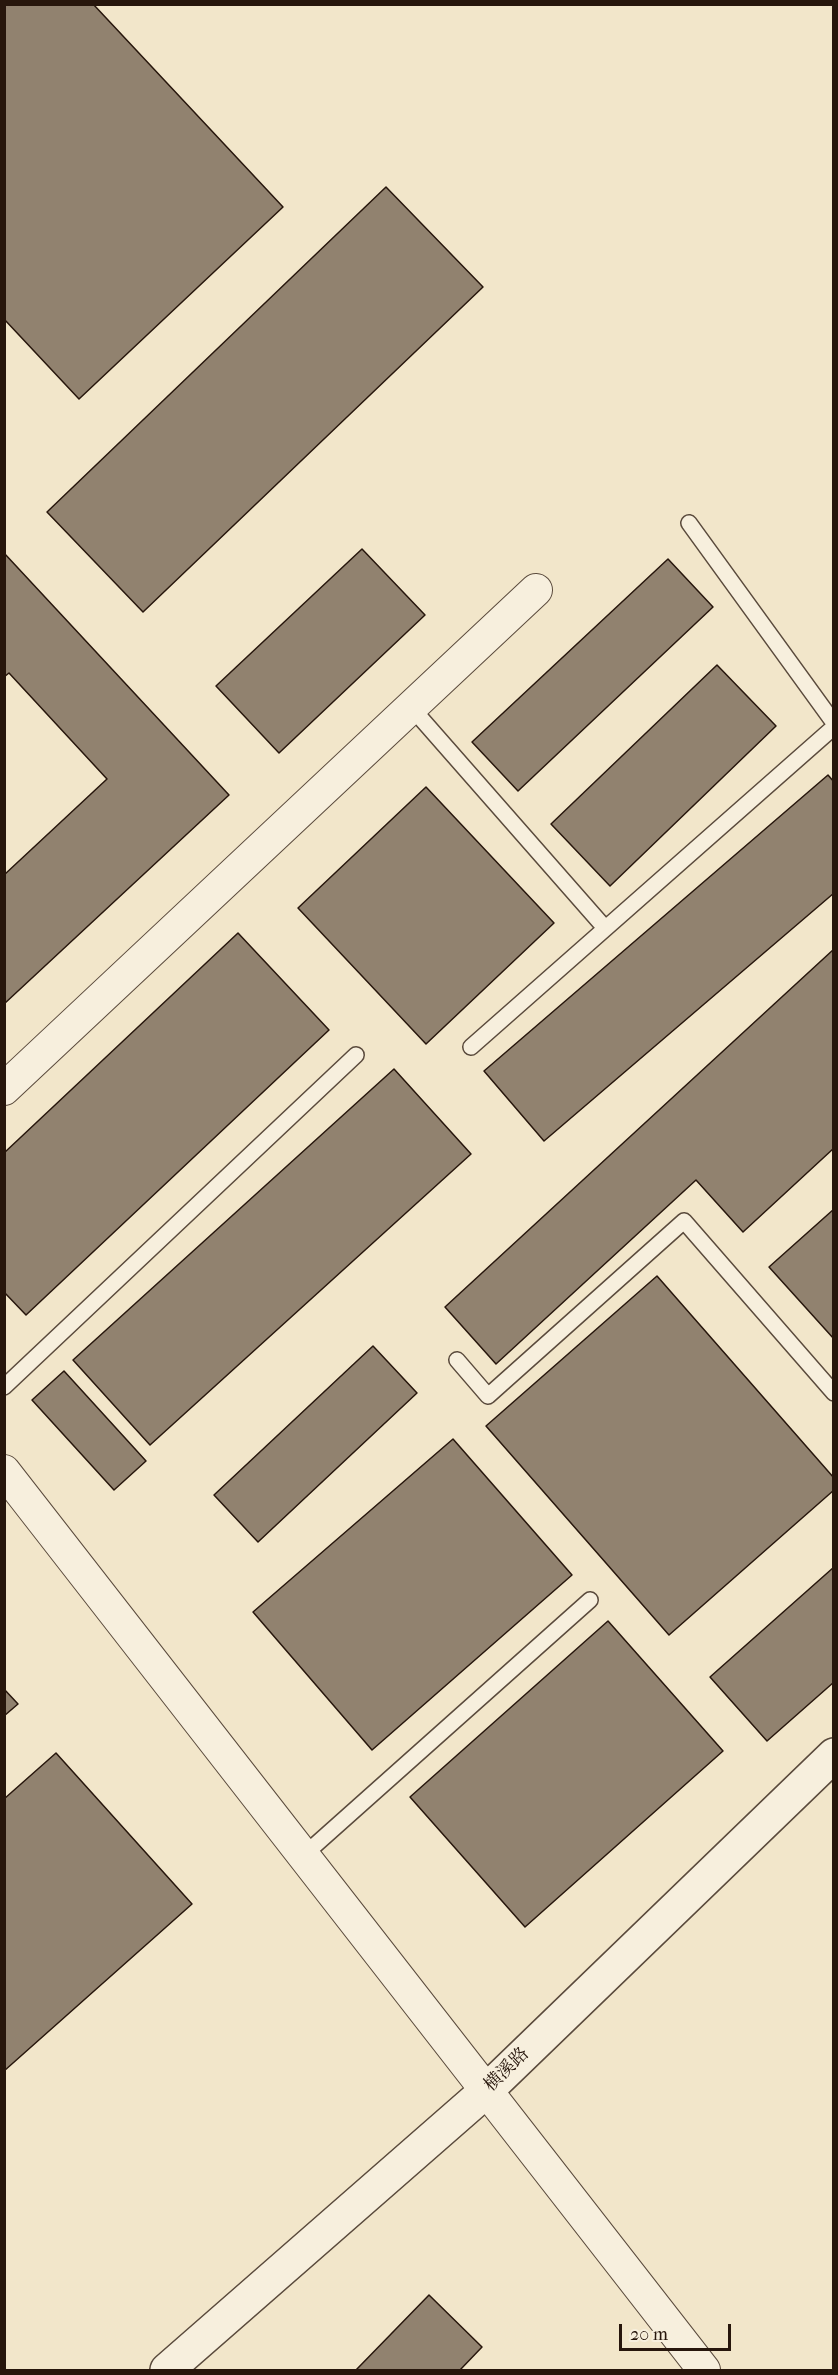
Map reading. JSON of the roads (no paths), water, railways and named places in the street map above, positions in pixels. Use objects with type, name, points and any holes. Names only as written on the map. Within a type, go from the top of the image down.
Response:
[{"type":"street","points":[[4,1089],[536,590]]},
{"type":"street","points":[[4,1471],[704,2370]]},
{"type":"street","name":"横溪路","points":[[167,2370],[486,2091],[834,1755]]},
{"type":"lane","points":[[471,1047],[834,725],[690,523]]},
{"type":"lane","points":[[411,707],[605,928]]},
{"type":"lane","points":[[4,1387],[356,1055]]},
{"type":"lane","points":[[458,1360],[488,1396],[684,1221],[834,1393]]},
{"type":"lane","points":[[304,1855],[590,1600]]}]
